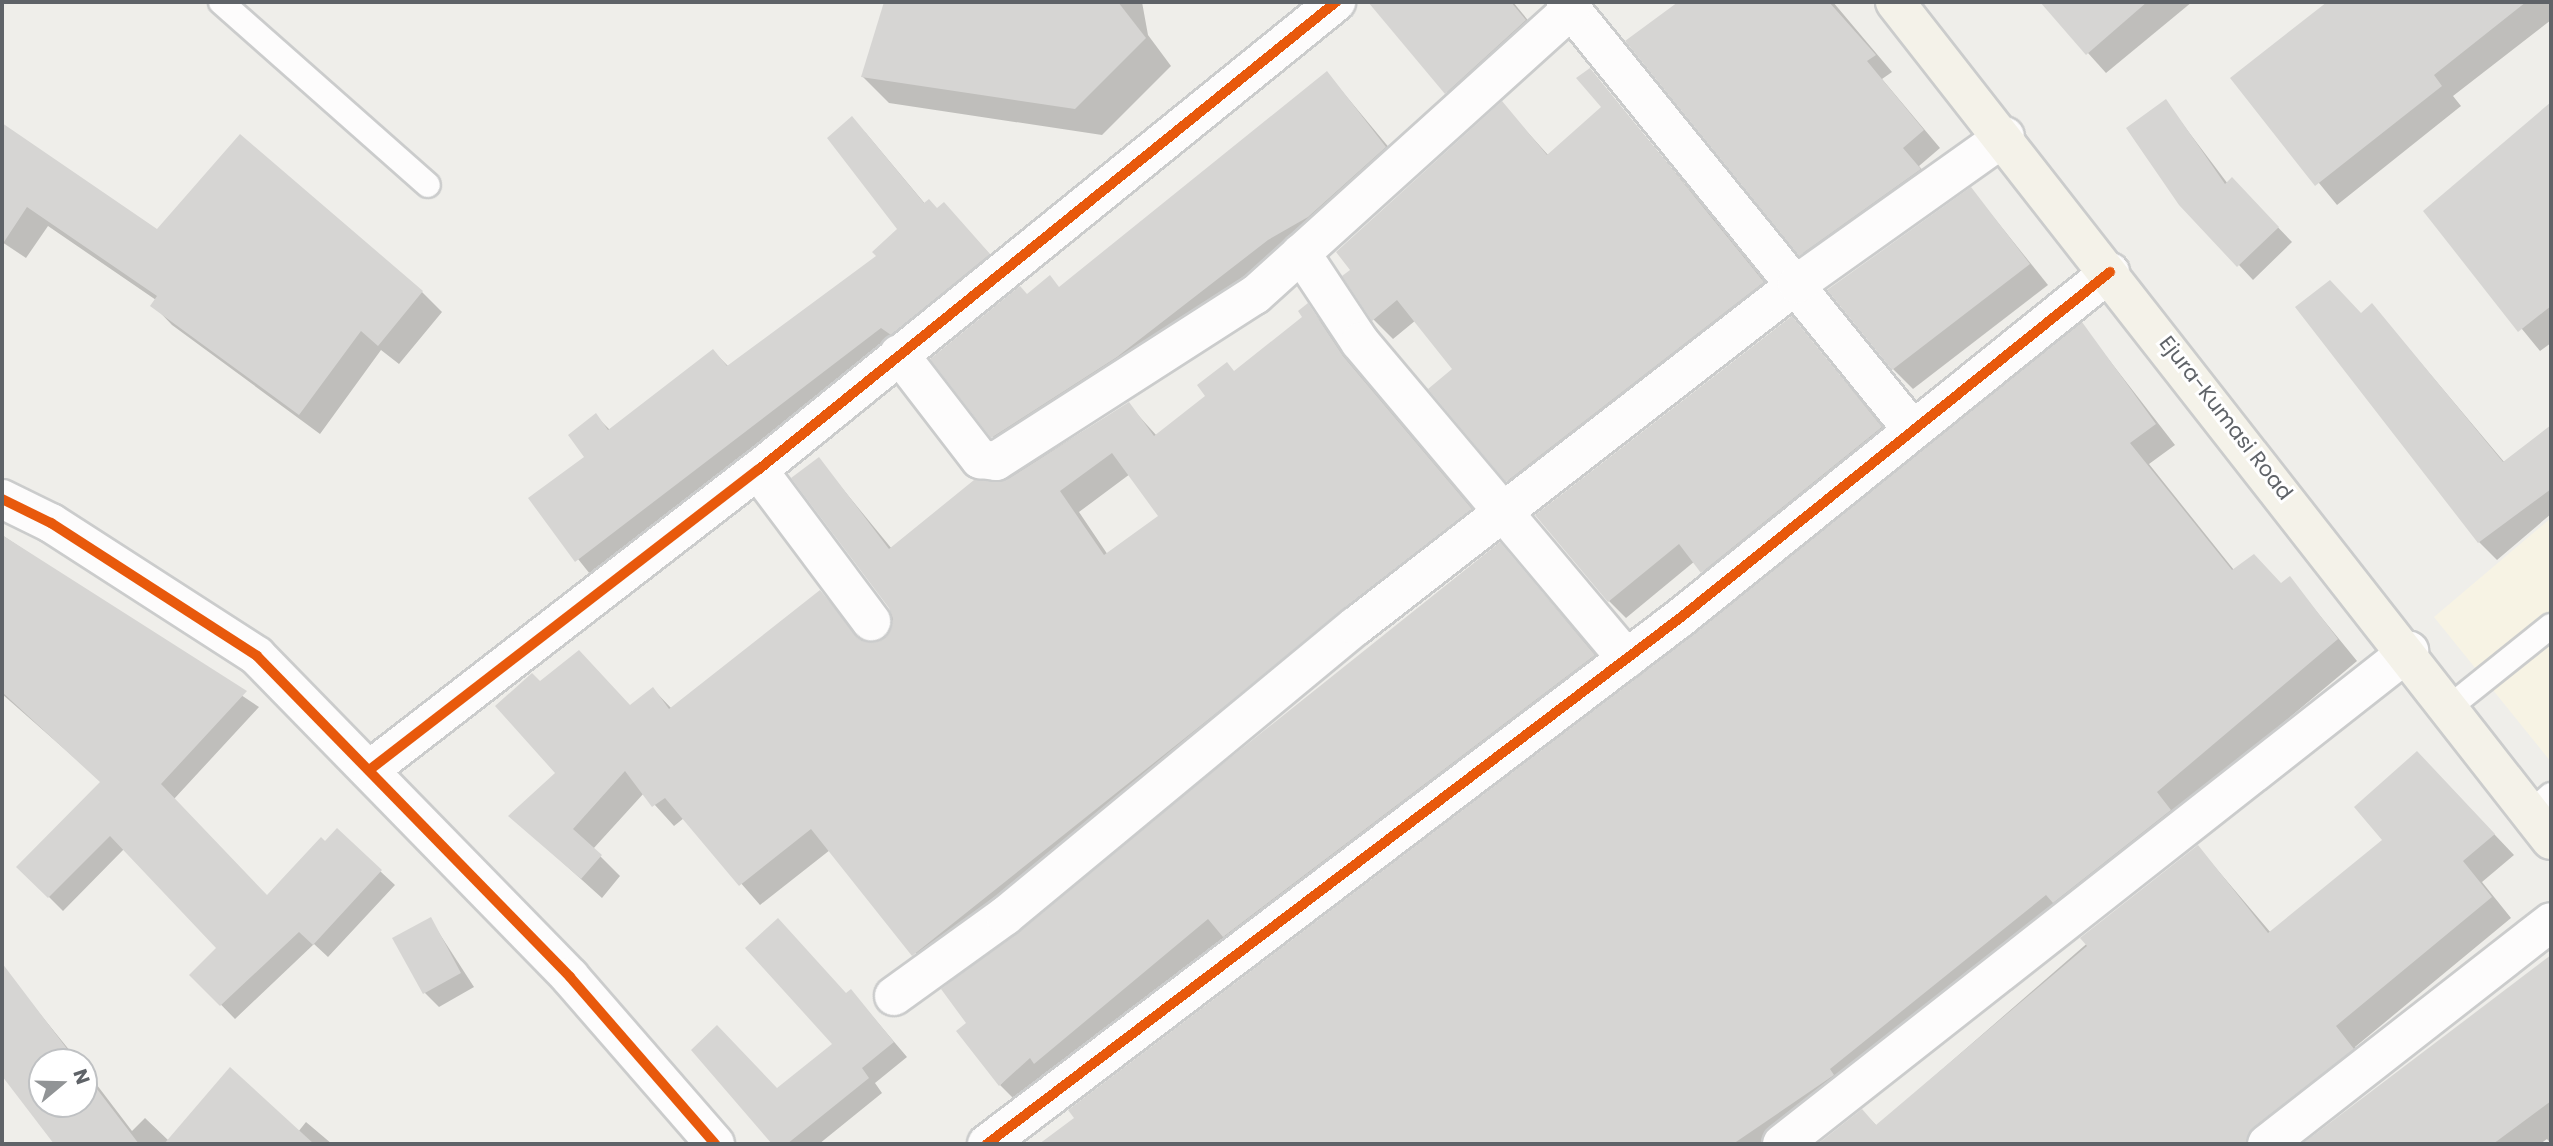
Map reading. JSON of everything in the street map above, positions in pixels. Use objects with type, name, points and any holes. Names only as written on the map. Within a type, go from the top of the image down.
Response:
[{"type":"main road","name":"Ejura-Kumasi Road","points":[[1895,2],[2005,136],[2451,706],[2545,816]]},
{"type":"street","points":[[372,768],[758,470],[1336,2]]},
{"type":"street","points":[[899,354],[980,459],[996,461],[1255,295],[1569,5],[1911,428]]},
{"type":"street","points":[[894,996],[1004,916],[1501,513],[1797,284],[2005,136]]},
{"type":"street","points":[[1301,253],[1360,342],[1501,513],[1628,659]]},
{"type":"street","points":[[987,1144],[1628,659],[1911,428],[2110,272]]},
{"type":"street","points":[[758,470],[871,621]]},
{"type":"street","points":[[2,499],[74,537],[257,656],[372,768],[570,977],[715,1144]]},
{"type":"street","points":[[1782,1144],[2409,651]]},
{"type":"street","points":[[2267,1144],[2551,922]]},
{"type":"lane","points":[[221,2],[428,185]]},
{"type":"lane","points":[[2451,706],[2551,626]]},
{"type":"shaded area","points":[[2551,518],[2551,762],[2434,617]]},
{"type":"building","points":[[884,2],[1118,2],[1146,38],[1075,109],[861,77]]},
{"type":"building","points":[[1368,2],[1511,2],[1526,20],[1445,94]]},
{"type":"building","points":[[1678,2],[1829,2],[1876,55],[1867,61],[1924,130],[1903,148],[1921,169],[1799,256],[1625,41]]},
{"type":"building","points":[[2040,2],[2147,2],[2086,55]]},
{"type":"building","points":[[2327,2],[2526,2],[2434,75],[2442,86],[2315,186],[2230,78]]},
{"type":"building","points":[[1590,68],[1764,282],[1506,482],[1428,389],[1452,369],[1397,300],[1372,321],[1342,276],[1350,270],[1336,252],[1502,101],[1547,155],[1601,107],[1576,78]]},
{"type":"building","points":[[1327,71],[1386,147],[1308,217],[1268,240],[1117,357],[991,438],[930,359],[1020,286],[1027,294],[1050,275],[1059,287]]},
{"type":"building","points":[[2166,99],[2225,184],[2232,177],[2279,227],[2237,267],[2179,205],[2126,128]]},
{"type":"building","points":[[2551,102],[2551,306],[2518,332],[2423,211]]},
{"type":"building","points":[[852,116],[924,203],[929,199],[937,208],[944,202],[990,254],[891,335],[881,328],[575,562],[528,498],[584,457],[568,435],[596,413],[608,430],[713,349],[727,366],[876,256],[872,252],[897,229],[827,138]]},
{"type":"building","points":[[2,123],[157,229],[240,134],[423,291],[378,346],[361,331],[299,415],[150,306],[157,296],[27,207],[2,245]]},
{"type":"building","points":[[1971,187],[2030,264],[1892,370],[1827,290]]},
{"type":"building","points":[[2330,280],[2361,313],[2372,303],[2503,462],[2551,425],[2551,489],[2478,543],[2295,307]]},
{"type":"building","points":[[1308,303],[1343,356],[1472,509],[912,956],[811,829],[739,886],[665,798],[652,807],[625,771],[573,829],[602,855],[581,879],[508,816],[555,773],[495,706],[532,673],[540,681],[579,650],[630,705],[653,687],[669,709],[820,590],[862,641],[885,638],[893,619],[889,608],[791,478],[819,457],[889,549],[974,480],[1008,479],[1129,402],[1154,436],[1205,396],[1197,385],[1227,362],[1234,371],[1302,317],[1298,311]],"holes":[[[1112,453],[1158,516],[1104,555],[1060,491]]]},
{"type":"building","points":[[1792,316],[1882,427],[1701,573],[1679,544],[1608,602],[1535,515]]},
{"type":"building","points":[[2082,322],[2156,424],[2130,443],[2232,570],[2254,554],[2281,583],[2290,576],[2338,639],[2157,792],[2171,810],[2053,903],[2046,895],[1830,1069],[1834,1075],[1733,1144],[1039,1144],[1074,1118],[1068,1110],[1693,635]]},
{"type":"building","points":[[2,535],[247,691],[161,784],[267,895],[321,837],[325,841],[337,828],[382,870],[313,945],[299,932],[220,1006],[189,975],[216,948],[110,836],[48,898],[16,867],[100,782],[2,692]]},
{"type":"building","points":[[1500,542],[1595,655],[1223,937],[1208,919],[1034,1064],[1030,1058],[999,1086],[956,1031],[966,1023],[941,989]]},
{"type":"building","points":[[2417,751],[2495,834],[2463,861],[2492,897],[2336,1026],[2354,1049],[2254,1127],[2246,1144],[1819,1143],[1862,1109],[1876,1125],[2087,946],[2080,938],[2198,845],[2268,933],[2382,840],[2354,807]]},
{"type":"building","points":[[431,917],[461,973],[423,994],[392,938]]},
{"type":"building","points":[[778,918],[846,993],[851,989],[894,1042],[862,1068],[869,1078],[787,1144],[772,1144],[691,1050],[717,1025],[777,1088],[832,1044],[745,948]]},
{"type":"building","points":[[2551,955],[2551,1101],[2493,1144],[2302,1144]]},
{"type":"building","points":[[2,963],[66,1048],[28,1048],[28,1110],[2,1076]]},
{"type":"building","points":[[230,1067],[314,1144],[164,1144]]},
{"type":"building","points":[[98,1090],[139,1144],[54,1144],[34,1118],[98,1118]]},
{"type":"cycle path","points":[[372,768],[758,470],[1336,2]]},
{"type":"cycle path","points":[[987,1144],[1680,618],[2110,272]]},
{"type":"cycle path","points":[[2,499],[51,523],[257,656],[570,977],[715,1144]]}]
